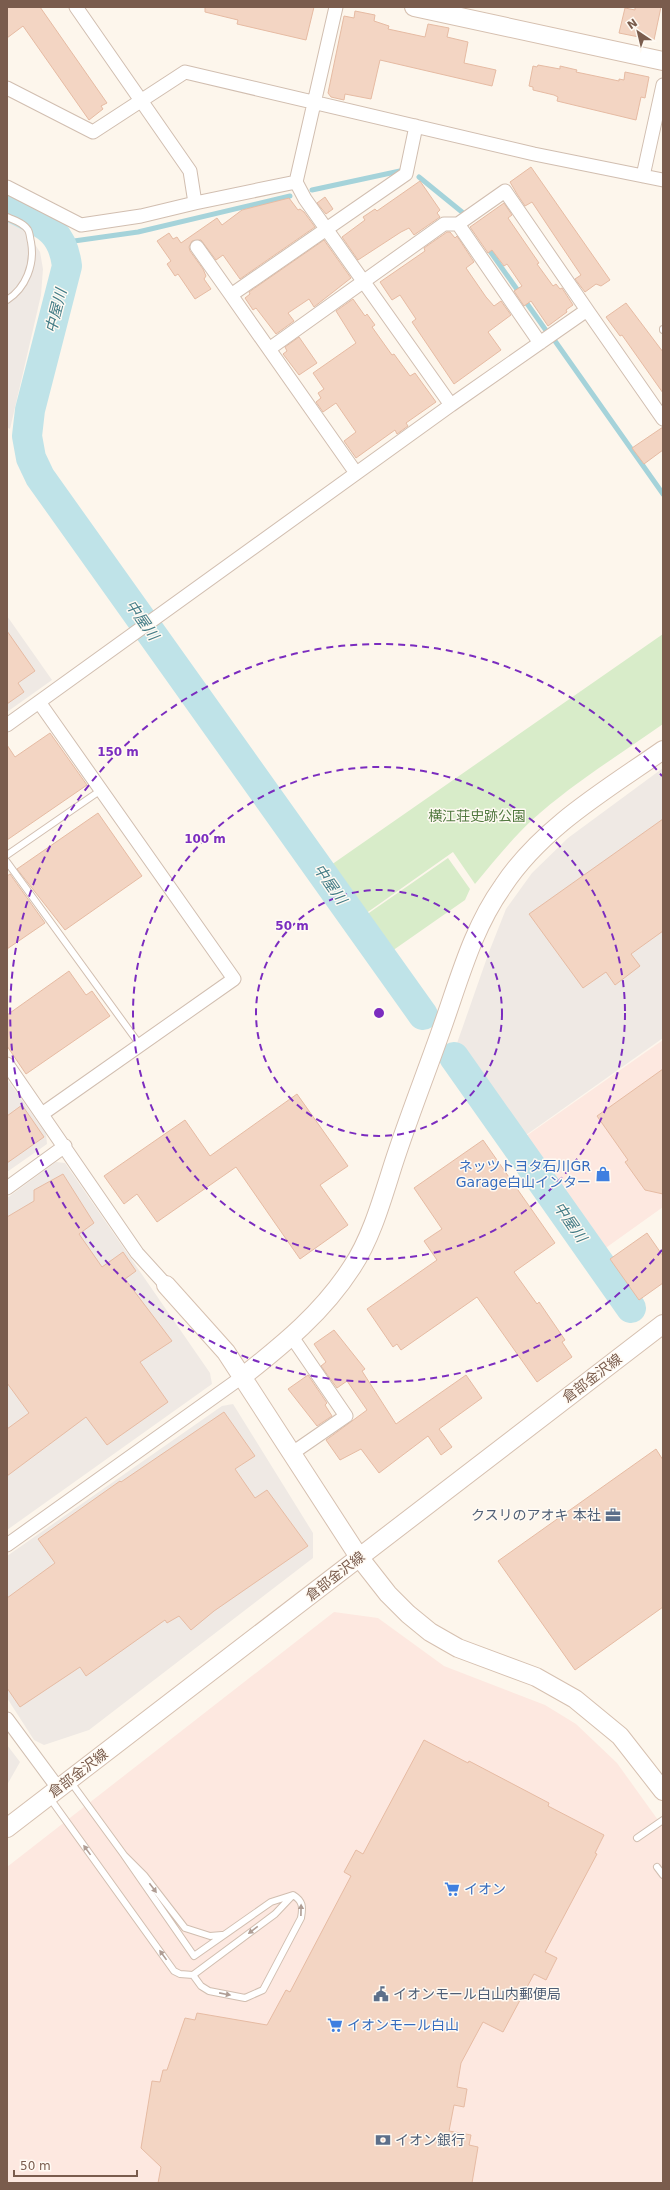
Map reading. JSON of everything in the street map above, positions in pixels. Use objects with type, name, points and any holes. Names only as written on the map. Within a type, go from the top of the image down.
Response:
[{"type":"street","points":[[76,7],[190,171],[195,203]]},
{"type":"street","points":[[336,7],[296,182],[305,199],[451,405]]},
{"type":"street","points":[[414,7],[663,61]]},
{"type":"street","points":[[7,88],[93,132],[184,72],[314,101],[534,154],[663,180]]},
{"type":"street","points":[[643,176],[663,85]]},
{"type":"street","points":[[231,295],[406,174],[416,126]]},
{"type":"street","points":[[7,187],[81,225],[141,216],[296,182]]},
{"type":"street","points":[[269,350],[444,224],[458,224],[505,191],[663,419]]},
{"type":"street","points":[[458,224],[540,342]]},
{"type":"street","points":[[197,247],[356,473]]},
{"type":"street","points":[[7,725],[451,405],[587,310]]},
{"type":"street","points":[[39,702],[234,979],[42,1114]]},
{"type":"street","points":[[7,1545],[242,1377],[292,1337],[323,1306],[353,1265],[375,1218],[464,962],[484,914],[503,884],[525,857],[560,824],[663,750]]},
{"type":"street","points":[[7,1064],[65,1146],[137,1253],[226,1352],[359,1557],[388,1594],[408,1614],[430,1632],[458,1648],[551,1685],[592,1711],[620,1736],[663,1791]]},
{"type":"street","points":[[7,1188],[65,1146]]},
{"type":"street","name":"倉部金沢線","points":[[7,1828],[661,1326]]},
{"type":"street","points":[[291,1454],[346,1416],[292,1337]]},
{"type":"street","points":[[7,1719],[58,1788]]},
{"type":"lane","points":[[7,216],[21,223],[28,230],[32,252],[31,265],[25,282],[15,295],[7,300]]},
{"type":"lane","points":[[7,855],[101,790]]},
{"type":"lane","points":[[7,862],[140,1045]]},
{"type":"lane","points":[[58,1788],[144,1876],[185,1928],[210,1936],[225,1934]]},
{"type":"lane","points":[[58,1788],[174,1971],[180,1974],[193,1975],[275,1914],[293,1895]]},
{"type":"lane","points":[[637,1838],[663,1820]]},
{"type":"lane","points":[[124,1855],[194,1956],[270,1902],[293,1895]]},
{"type":"lane","points":[[657,1867],[663,1875]]},
{"type":"lane","points":[[193,1975],[201,1986],[209,1991],[245,1998],[263,1990],[301,1918],[303,1908],[300,1900],[293,1895]]},
{"type":"shaded area","points":[[7,219],[23,227],[40,252],[43,269],[41,295],[10,429],[7,427]]},
{"type":"shaded area","points":[[7,616],[52,680],[7,712]]},
{"type":"shaded area","points":[[663,768],[663,1038],[519,1140],[455,1049],[489,952],[506,909],[532,873],[568,838]]},
{"type":"shaded area","name":"ネッツトヨタ石川GR Garage白山インター","points":[[663,1040],[663,1207],[600,1252],[519,1141]]},
{"type":"shaded area","points":[[7,1079],[46,1134],[47,1144],[7,1172]]},
{"type":"shaded area","points":[[56,1162],[65,1163],[210,1373],[212,1384],[7,1530],[7,1198]]},
{"type":"shaded area","points":[[233,1404],[313,1533],[313,1558],[89,1730],[44,1745],[34,1740],[7,1698],[7,1556],[222,1406]]},
{"type":"shaded area","name":"イオンモール白山","points":[[334,1612],[378,1618],[444,1666],[545,1705],[576,1724],[617,1763],[663,1827],[663,2183],[7,2183],[7,1867]]},
{"type":"shaded area","points":[[7,1745],[20,1762],[7,1785]]},
{"type":"green space","name":"横江荘史跡公園","points":[[663,634],[663,724],[579,782],[547,807],[517,835],[475,884],[453,852],[365,914],[331,865]]},
{"type":"green space","points":[[448,858],[470,889],[465,900],[392,951],[366,915]]},
{"type":"building","points":[[7,7],[40,7],[107,103],[101,106],[103,109],[89,120],[23,26],[7,38]]},
{"type":"building","points":[[205,7],[314,7],[306,40],[237,24],[238,20],[205,12]]},
{"type":"building","points":[[635,7],[661,7],[654,40],[619,33],[625,8],[635,10]]},
{"type":"building","points":[[355,11],[375,15],[374,21],[389,26],[388,29],[425,37],[428,24],[449,28],[447,37],[468,42],[464,63],[496,70],[492,86],[380,60],[371,99],[345,94],[344,100],[331,97],[328,93],[344,16],[354,18]]},
{"type":"building","points":[[538,65],[560,69],[560,66],[577,70],[576,72],[619,81],[619,79],[624,80],[625,72],[649,77],[645,98],[641,97],[636,120],[557,101],[558,97],[554,95],[533,90],[533,87],[529,86],[533,66],[537,67]]},
{"type":"building","points":[[531,167],[610,280],[601,286],[596,284],[585,292],[575,279],[581,275],[532,202],[525,206],[517,194],[510,182]]},
{"type":"building","points":[[420,181],[440,210],[437,213],[440,217],[414,235],[409,228],[401,232],[358,260],[342,237],[365,220],[363,217],[375,209],[377,211]]},
{"type":"building","points":[[325,197],[333,209],[326,214],[317,203]]},
{"type":"building","points":[[289,198],[298,210],[300,209],[304,212],[315,227],[240,279],[223,255],[216,260],[201,240],[192,241],[189,247],[190,251],[203,269],[206,276],[204,279],[211,289],[195,299],[178,274],[175,276],[167,264],[171,261],[157,241],[169,233],[173,239],[177,237],[181,243],[217,218],[222,225],[242,210]]},
{"type":"building","points":[[504,203],[512,215],[508,218],[539,263],[537,264],[553,286],[556,284],[560,289],[562,288],[573,305],[566,310],[567,312],[548,326],[531,301],[524,306],[514,291],[522,286],[507,264],[504,266],[492,250],[488,253],[470,227]]},
{"type":"building","points":[[447,232],[450,232],[455,238],[457,236],[474,262],[466,268],[486,297],[494,306],[501,301],[511,315],[488,332],[501,350],[454,384],[412,322],[416,319],[400,295],[392,300],[380,282],[425,251],[424,248]]},
{"type":"building","points":[[324,240],[351,278],[314,307],[309,299],[288,313],[294,321],[276,334],[256,308],[253,310],[245,298],[250,294],[249,292]]},
{"type":"building","points":[[353,299],[365,316],[367,314],[375,325],[372,327],[392,355],[394,354],[410,376],[415,373],[436,402],[406,423],[408,426],[397,434],[395,430],[356,458],[344,441],[356,432],[336,403],[323,412],[316,402],[321,398],[318,393],[324,389],[313,373],[356,343],[336,311]]},
{"type":"building","points":[[626,303],[663,352],[663,393],[622,335],[620,336],[606,317]]},
{"type":"building","points":[[299,337],[317,363],[299,375],[283,354],[287,351],[285,347]]},
{"type":"building","points":[[663,427],[663,450],[644,464],[632,448]]},
{"type":"building","points":[[7,631],[35,671],[18,683],[24,692],[7,704]]},
{"type":"building","points":[[50,733],[87,785],[7,840],[7,745],[15,757]]},
{"type":"building","points":[[98,813],[142,876],[65,930],[17,869]]},
{"type":"building","points":[[663,819],[663,931],[631,954],[640,966],[615,985],[606,972],[583,988],[529,914]]},
{"type":"building","points":[[10,874],[45,923],[7,949],[7,876]]},
{"type":"building","points":[[69,971],[86,995],[92,991],[110,1016],[26,1074],[7,1046],[7,1015]]},
{"type":"building","points":[[663,1069],[663,1194],[645,1190],[625,1162],[628,1160],[597,1116]]},
{"type":"building","points":[[297,1094],[348,1166],[320,1185],[348,1225],[300,1259],[236,1167],[157,1222],[137,1194],[124,1204],[104,1176],[185,1120],[210,1156]]},
{"type":"building","points":[[22,1105],[44,1137],[7,1163],[7,1116]]},
{"type":"building","points":[[483,1140],[555,1243],[514,1272],[537,1304],[539,1302],[565,1340],[562,1342],[572,1357],[537,1382],[477,1297],[401,1350],[397,1344],[393,1347],[367,1309],[437,1260],[424,1241],[442,1229],[414,1188]]},
{"type":"building","points":[[63,1174],[94,1223],[79,1234],[102,1267],[123,1252],[136,1271],[125,1279],[172,1341],[140,1362],[168,1402],[107,1445],[86,1417],[7,1476],[7,1429],[29,1413],[7,1383],[7,1217],[34,1201],[34,1190]]},
{"type":"building","points":[[647,1233],[663,1256],[663,1283],[639,1300],[610,1259]]},
{"type":"building","points":[[334,1330],[365,1369],[362,1371],[396,1424],[466,1375],[482,1398],[439,1429],[452,1447],[441,1455],[428,1436],[379,1473],[361,1449],[340,1460],[326,1440],[367,1410],[347,1381],[337,1388],[321,1366],[326,1362],[314,1344]]},
{"type":"building","points":[[308,1375],[327,1403],[325,1405],[332,1416],[317,1426],[288,1389]]},
{"type":"building","points":[[224,1412],[255,1456],[235,1469],[255,1498],[267,1490],[308,1546],[214,1611],[191,1630],[179,1616],[167,1623],[165,1620],[86,1676],[80,1667],[20,1707],[7,1688],[7,1598],[55,1563],[38,1539],[120,1481],[121,1482]]},
{"type":"building","name":"クスリのアオキ 本社","points":[[656,1449],[663,1460],[663,1607],[575,1670],[498,1561]]},
{"type":"building","points":[[424,1740],[468,1763],[469,1761],[549,1803],[548,1806],[604,1835],[595,1853],[597,1854],[545,1952],[557,1958],[546,1980],[534,1974],[503,2032],[483,2022],[461,2063],[457,2087],[467,2089],[464,2107],[454,2105],[449,2131],[471,2135],[469,2145],[478,2147],[472,2183],[158,2183],[161,2167],[141,2148],[152,2081],[160,2082],[163,2070],[167,2070],[185,2018],[195,2020],[197,2013],[267,2025],[286,1990],[290,1992],[351,1876],[344,1872],[356,1850],[363,1854]]},
{"type":"waterway","points":[[312,190],[400,171]]},
{"type":"waterway","points":[[419,177],[462,212]]},
{"type":"waterway","points":[[74,241],[138,232],[290,196]]},
{"type":"waterway","name":"中屋川","points":[[7,205],[48,227],[55,234],[60,242],[67,266],[30,410],[27,436],[31,458],[40,477],[423,1015]]},
{"type":"waterway","name":"中屋川","points":[[60,240],[65,240]]},
{"type":"waterway","points":[[487,247],[545,329]]},
{"type":"waterway","points":[[555,341],[663,494]]},
{"type":"waterway","name":"中屋川","points":[[454,1057],[631,1308]]},
{"type":"place","name":"ネッツトヨタ石川GR Garage白山インター","points":[[603,1174]]},
{"type":"place","name":"クスリのアオキ 本社","points":[[613,1515]]},
{"type":"place","name":"イオン","points":[[452,1889]]},
{"type":"place","name":"イオンモール白山内郵便局","points":[[381,1994]]},
{"type":"place","name":"イオンモール白山","points":[[335,2025]]},
{"type":"place","name":"イオン銀行","points":[[383,2140]]}]
